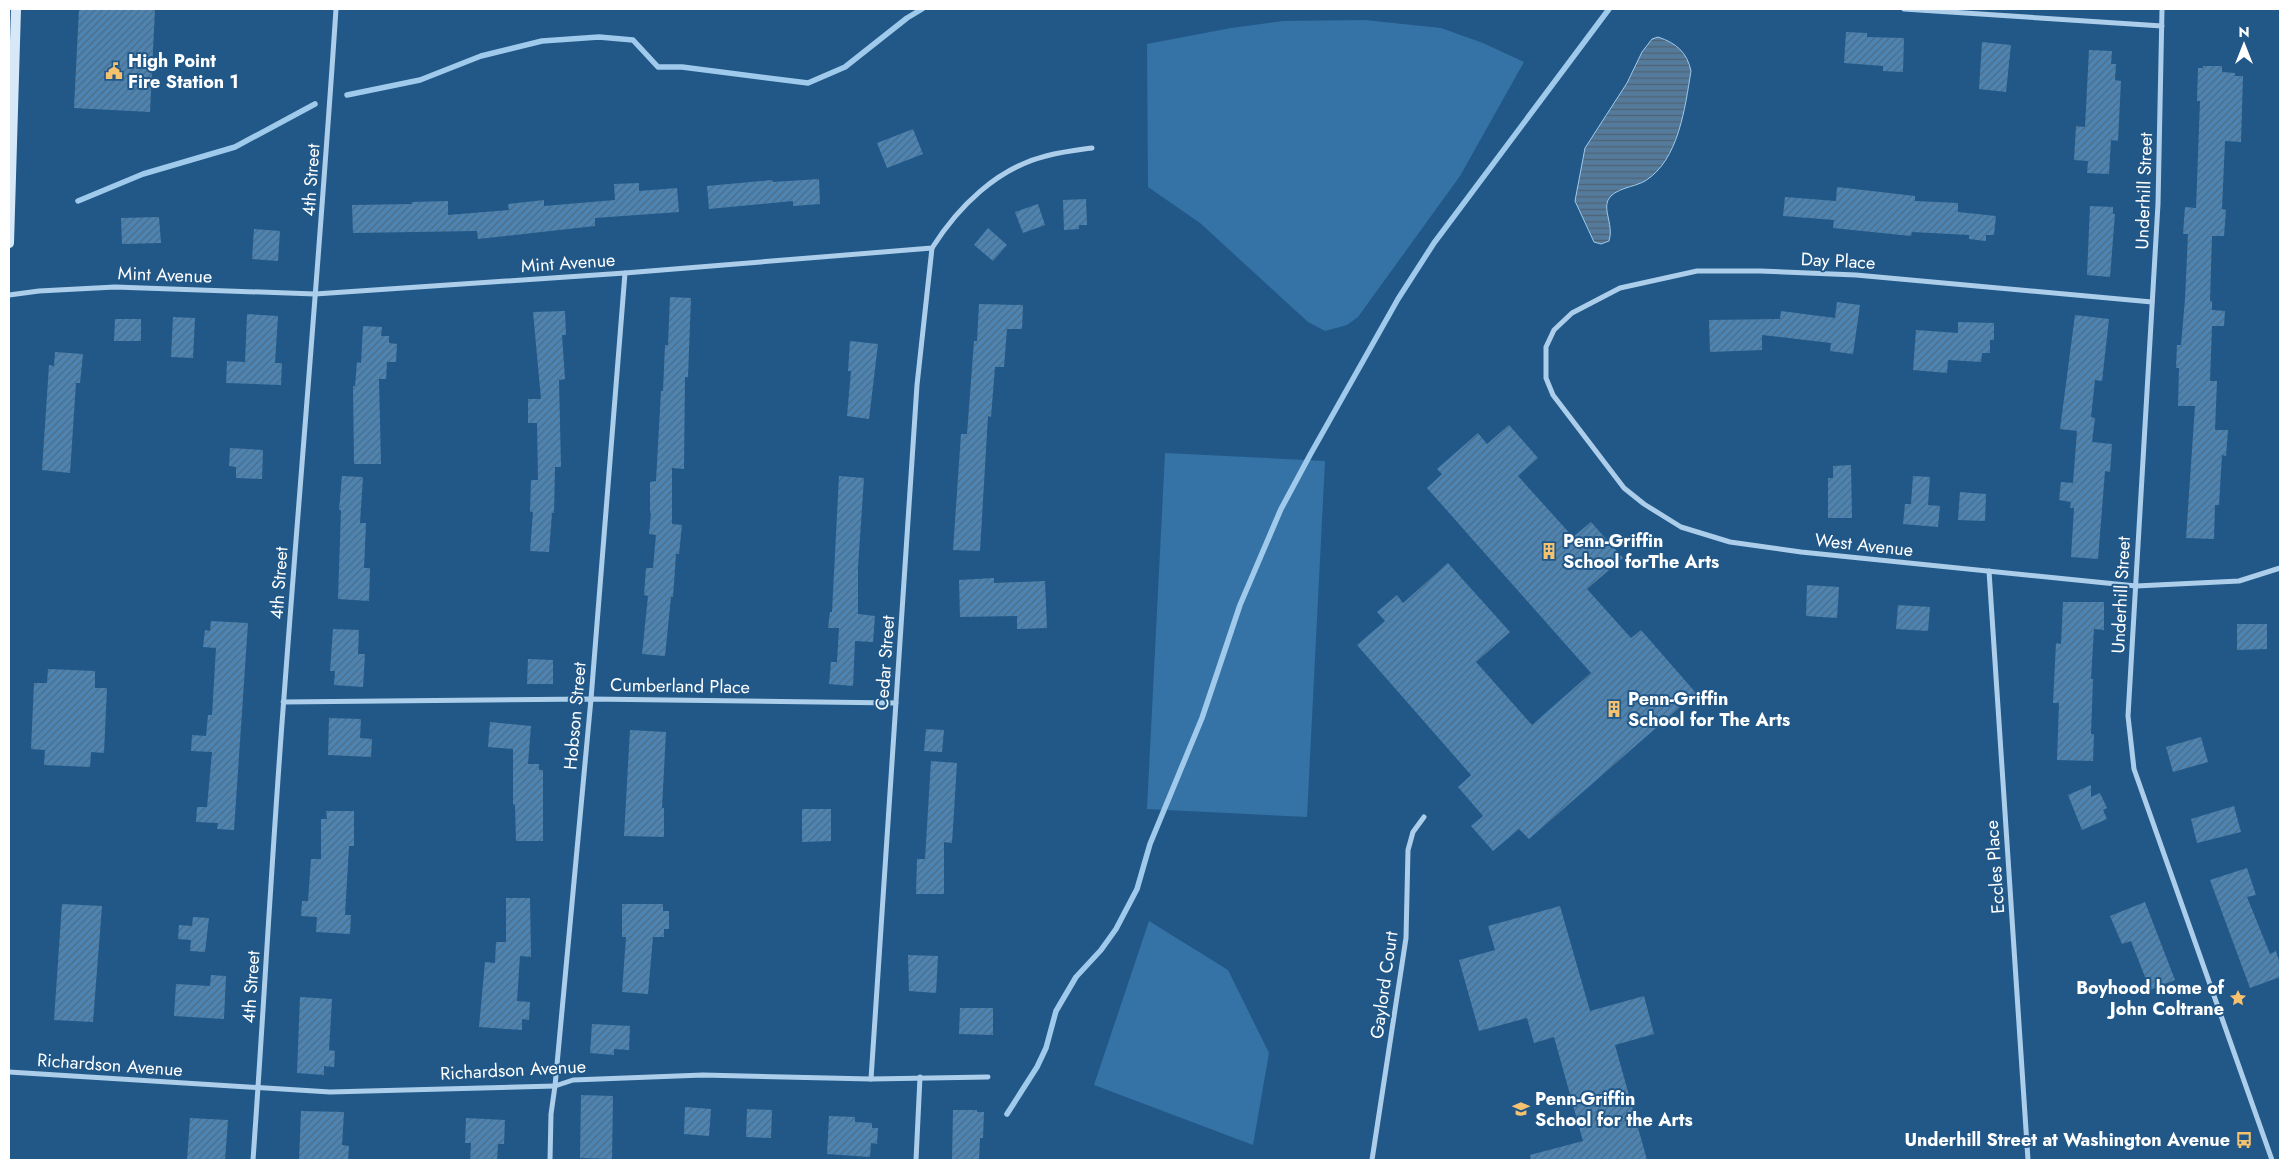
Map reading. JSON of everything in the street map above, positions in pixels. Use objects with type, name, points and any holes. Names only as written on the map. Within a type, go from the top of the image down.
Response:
[{"type":"main road","points":[[9,242],[16,9]]},
{"type":"street","name":"4th Street","points":[[253,1160],[283,702],[324,194],[336,9]]},
{"type":"street","points":[[1904,9],[2162,26]]},
{"type":"street","name":"Underhill Street","points":[[2162,9],[2158,204],[2128,716],[2134,770],[2272,1160]]},
{"type":"street","points":[[932,248],[945,227],[962,207],[998,178],[1021,165],[1046,156],[1092,148]]},
{"type":"street","name":"Mint Avenue","points":[[9,296],[39,291],[115,287],[315,294],[624,273],[932,248]]},
{"type":"street","name":"Cedar Street","points":[[871,1079],[917,385],[932,248]]},
{"type":"street","name":"Day Place","points":[[1546,347],[1554,330],[1572,313],[1620,288],[1697,271],[1760,271],[1856,275],[2152,302]]},
{"type":"street","name":"Hobson Street","points":[[550,1160],[550,1114],[555,1086],[591,699],[624,273]]},
{"type":"street","name":"West Avenue","points":[[1546,347],[1546,378],[1553,395],[1624,488],[1644,504],[1681,527],[1730,542],[1801,552],[2136,586],[2239,581],[2280,568]]},
{"type":"street","name":"Eccles Place","points":[[1989,571],[2028,1160]]},
{"type":"street","name":"Cumberland Place","points":[[283,702],[591,699],[896,703]]},
{"type":"street","name":"Gaylord Court","points":[[1372,1160],[1406,938],[1408,850],[1413,832],[1424,817]]},
{"type":"street","name":"Richardson Avenue","points":[[9,1072],[330,1092],[555,1086],[574,1080],[703,1076],[871,1079],[988,1077]]},
{"type":"street","points":[[916,1160],[920,1077]]},
{"type":"shaded area","points":[[1365,20],[1441,28],[1483,43],[1524,62],[1460,176],[1358,317],[1347,325],[1325,331],[1308,322],[1200,223],[1148,187],[1147,44],[1231,28],[1283,21]]},
{"type":"shaded area","points":[[1658,37],[1675,45],[1684,53],[1691,71],[1679,132],[1666,160],[1656,172],[1645,181],[1620,190],[1611,196],[1607,204],[1610,230],[1609,241],[1601,244],[1594,242],[1575,201],[1585,148],[1627,83],[1642,52],[1652,39]]},
{"type":"shaded area","points":[[1165,453],[1325,461],[1307,817],[1147,809]]},
{"type":"shaded area","points":[[1149,921],[1228,970],[1269,1053],[1253,1145],[1094,1085]]},
{"type":"building","name":"High Point Fire Station 1","points":[[79,9],[155,9],[150,112],[74,108]]},
{"type":"building","points":[[1846,32],[1867,33],[1867,37],[1904,38],[1903,72],[1883,71],[1883,66],[1844,63]]},
{"type":"building","points":[[1982,42],[2011,45],[2006,92],[1979,89]]},
{"type":"building","points":[[2089,50],[2112,51],[2111,64],[2116,64],[2115,80],[2121,81],[2118,141],[2111,140],[2109,174],[2087,173],[2088,161],[2074,160],[2076,126],[2085,127]]},
{"type":"building","points":[[2203,66],[2222,66],[2222,72],[2243,76],[2241,142],[2225,141],[2222,209],[2226,210],[2224,236],[2212,236],[2210,301],[2212,301],[2212,310],[2225,311],[2224,326],[2212,326],[2210,381],[2217,381],[2215,430],[2228,430],[2226,456],[2222,455],[2219,505],[2215,505],[2214,539],[2186,538],[2195,406],[2178,406],[2179,368],[2176,368],[2177,345],[2181,345],[2185,299],[2188,234],[2183,234],[2185,207],[2196,208],[2200,101],[2197,101],[2198,68],[2203,68]]},
{"type":"building","points":[[913,129],[923,154],[887,168],[877,143]]},
{"type":"building","points":[[819,179],[820,204],[793,206],[793,201],[709,209],[707,186],[772,180],[773,182]]},
{"type":"building","points":[[639,183],[639,191],[677,188],[679,212],[595,218],[595,226],[478,239],[477,231],[353,233],[352,205],[448,201],[448,215],[509,210],[508,204],[544,200],[544,206],[615,200],[614,184]]},
{"type":"building","points":[[1837,187],[1915,196],[1915,201],[1958,203],[1958,212],[1996,216],[1994,235],[1986,235],[1986,241],[1969,239],[1969,235],[1912,232],[1911,236],[1833,228],[1834,220],[1783,216],[1785,197],[1836,201]]},
{"type":"building","points":[[1086,199],[1087,225],[1079,225],[1079,229],[1064,230],[1063,200]]},
{"type":"building","points":[[1038,204],[1045,225],[1023,233],[1015,212]]},
{"type":"building","points":[[2090,206],[2113,207],[2113,214],[2115,214],[2110,277],[2087,275]]},
{"type":"building","points":[[159,217],[161,243],[122,244],[121,218]]},
{"type":"building","points":[[988,228],[1007,245],[993,261],[974,245]]},
{"type":"building","points":[[254,229],[280,231],[278,261],[252,259]]},
{"type":"building","points":[[670,297],[691,298],[688,377],[685,377],[684,469],[672,468],[672,524],[682,525],[679,554],[676,554],[673,597],[671,597],[665,656],[642,654],[648,596],[644,595],[646,568],[653,568],[656,535],[649,534],[651,513],[650,482],[656,481],[661,391],[663,391],[665,345],[668,345]]},
{"type":"building","points":[[1837,302],[1860,305],[1853,354],[1830,351],[1831,343],[1762,335],[1762,350],[1710,352],[1709,320],[1780,319],[1781,311],[1835,318]]},
{"type":"building","points":[[979,304],[1023,305],[1022,329],[1007,329],[1004,367],[995,367],[991,417],[988,416],[980,551],[953,550],[961,434],[967,434],[974,341],[977,341]]},
{"type":"building","points":[[565,311],[566,335],[562,335],[565,379],[559,380],[561,467],[555,467],[554,513],[552,513],[549,552],[530,551],[533,512],[530,512],[531,480],[538,480],[537,423],[528,423],[528,399],[541,399],[533,312]]},
{"type":"building","points":[[247,314],[278,316],[275,363],[282,363],[281,385],[226,383],[227,361],[245,362]]},
{"type":"building","points":[[2075,315],[2109,319],[2102,381],[2095,380],[2091,417],[2095,418],[2092,442],[2112,444],[2110,472],[2105,471],[2098,559],[2071,557],[2074,508],[2070,508],[2071,502],[2059,500],[2061,482],[2073,483],[2077,431],[2060,429]]},
{"type":"building","points":[[173,317],[195,318],[193,358],[171,357]]},
{"type":"building","points":[[115,319],[141,319],[141,341],[114,341]]},
{"type":"building","points":[[1958,322],[1994,323],[1994,340],[1990,340],[1990,353],[1982,353],[1981,362],[1948,360],[1947,373],[1913,370],[1916,330],[1958,333]]},
{"type":"building","points":[[363,326],[382,327],[381,336],[389,336],[389,343],[397,344],[396,362],[387,362],[386,379],[379,379],[381,464],[354,464],[353,386],[355,386],[357,362],[361,363]]},
{"type":"building","points":[[850,341],[878,344],[869,419],[847,416],[851,371],[848,371]]},
{"type":"building","points":[[55,352],[83,354],[80,383],[76,383],[70,473],[42,470],[49,365],[54,366]]},
{"type":"building","name":"Penn-Griffin School for The Arts","points":[[1509,425],[1538,458],[1518,476],[1573,537],[1591,522],[1623,558],[1587,589],[1631,638],[1641,630],[1696,693],[1529,839],[1519,829],[1493,851],[1471,826],[1483,816],[1458,787],[1471,775],[1357,645],[1385,621],[1377,612],[1397,595],[1403,603],[1448,563],[1510,632],[1476,662],[1532,725],[1591,673],[1427,488],[1442,474],[1437,469],[1478,433],[1487,444]]},
{"type":"building","points":[[230,448],[263,450],[262,479],[236,478],[236,467],[229,466]]},
{"type":"building","points":[[1851,465],[1852,518],[1828,518],[1828,478],[1833,478],[1833,466]]},
{"type":"building","points":[[342,476],[363,477],[360,523],[366,523],[364,568],[370,568],[369,601],[338,599],[341,510],[339,510]]},
{"type":"building","points":[[839,476],[864,478],[858,567],[858,614],[875,616],[873,642],[855,641],[853,686],[829,684],[831,662],[837,662],[839,628],[828,628],[830,612],[832,612]]},
{"type":"building","points":[[1913,476],[1930,477],[1928,505],[1940,506],[1938,527],[1903,524],[1905,504],[1911,504]]},
{"type":"building","points":[[1960,492],[1986,494],[1985,521],[1958,520]]},
{"type":"building","points":[[994,578],[994,583],[1045,581],[1047,628],[1017,629],[1017,616],[960,617],[959,580]]},
{"type":"building","points":[[1807,585],[1839,587],[1837,618],[1806,616]]},
{"type":"building","points":[[2063,602],[2104,602],[2104,630],[2094,629],[2091,679],[2093,679],[2091,734],[2094,734],[2093,761],[2057,760],[2059,703],[2053,703],[2056,643],[2061,644]]},
{"type":"building","points":[[1898,605],[1930,607],[1928,631],[1896,629]]},
{"type":"building","points":[[211,621],[248,623],[234,830],[217,829],[218,823],[196,822],[197,807],[207,807],[212,752],[191,751],[192,735],[206,736],[208,715],[212,715],[216,648],[203,647],[205,630],[210,631]]},
{"type":"building","points":[[2237,624],[2267,624],[2267,649],[2237,650]]},
{"type":"building","points":[[333,629],[359,630],[358,654],[365,654],[363,687],[334,685],[335,671],[330,671]]},
{"type":"building","points":[[528,659],[553,660],[553,684],[527,684]]},
{"type":"building","points":[[48,669],[95,671],[95,688],[107,688],[104,753],[91,752],[90,767],[44,765],[45,750],[31,749],[34,683],[47,683]]},
{"type":"building","points":[[329,718],[361,719],[360,738],[372,739],[371,757],[328,755]]},
{"type":"building","points":[[490,722],[531,726],[528,764],[539,764],[539,770],[543,770],[543,841],[516,841],[515,805],[513,804],[513,749],[488,747]]},
{"type":"building","points":[[926,729],[944,730],[942,752],[924,751]]},
{"type":"building","points":[[630,730],[666,732],[662,808],[664,808],[664,837],[624,836]]},
{"type":"building","points":[[2201,737],[2208,762],[2173,772],[2166,747]]},
{"type":"building","points":[[931,761],[957,763],[952,843],[944,842],[944,894],[916,894],[917,859],[925,859]]},
{"type":"building","points":[[2091,785],[2091,797],[2100,793],[2107,808],[2103,810],[2107,819],[2082,830],[2068,795]]},
{"type":"building","points":[[2234,806],[2241,832],[2197,843],[2191,819]]},
{"type":"building","points":[[802,809],[831,809],[831,841],[802,842]]},
{"type":"building","points":[[326,811],[354,811],[354,846],[349,846],[345,915],[351,915],[350,934],[316,932],[317,917],[301,916],[302,901],[308,901],[311,859],[321,859],[321,819],[327,819]]},
{"type":"building","points":[[2247,868],[2256,895],[2247,897],[2270,954],[2276,951],[2280,964],[2280,977],[2250,988],[2210,880]]},
{"type":"building","points":[[506,898],[530,898],[531,957],[520,956],[517,1001],[530,1002],[529,1020],[522,1019],[522,1030],[479,1027],[485,962],[495,963],[496,942],[506,942]]},
{"type":"building","points":[[2145,902],[2175,980],[2150,990],[2131,941],[2122,944],[2110,916]]},
{"type":"building","points":[[62,904],[102,906],[93,1022],[54,1020]]},
{"type":"building","points":[[622,904],[663,904],[663,911],[669,911],[669,929],[664,929],[664,937],[653,937],[648,994],[622,992],[626,937],[622,937]]},
{"type":"building","points":[[1560,906],[1590,1011],[1644,996],[1654,1034],[1615,1045],[1647,1160],[1531,1160],[1530,1155],[1583,1141],[1554,1037],[1534,1043],[1527,1018],[1479,1031],[1459,960],[1495,950],[1488,926]]},
{"type":"building","points":[[193,917],[209,918],[205,952],[190,951],[191,940],[178,939],[179,925],[192,926]]},
{"type":"building","points":[[908,955],[938,956],[936,993],[909,991]]},
{"type":"building","points":[[211,975],[226,976],[224,1019],[174,1016],[176,984],[210,986]]},
{"type":"building","points":[[300,997],[332,999],[329,1050],[335,1051],[334,1067],[324,1066],[324,1075],[297,1073]]},
{"type":"building","points":[[960,1008],[993,1008],[993,1035],[959,1034]]},
{"type":"building","points":[[592,1024],[630,1026],[629,1050],[614,1049],[614,1055],[590,1053]]},
{"type":"building","points":[[581,1095],[613,1096],[612,1159],[580,1158]]},
{"type":"building","points":[[685,1107],[711,1109],[709,1136],[684,1134]]},
{"type":"building","points":[[747,1109],[772,1110],[771,1138],[746,1137]]},
{"type":"building","points":[[953,1110],[977,1110],[977,1112],[984,1112],[983,1138],[980,1138],[979,1160],[952,1160]]},
{"type":"building","points":[[301,1111],[344,1112],[342,1145],[349,1146],[348,1160],[299,1160]]},
{"type":"building","points":[[829,1116],[855,1117],[855,1122],[872,1123],[872,1128],[878,1128],[877,1144],[871,1143],[870,1157],[827,1154]]},
{"type":"building","points":[[190,1118],[228,1120],[225,1160],[187,1160]]},
{"type":"building","points":[[466,1118],[505,1120],[504,1144],[498,1144],[497,1160],[470,1160],[471,1143],[465,1143]]},
{"type":"waterway","points":[[347,95],[420,80],[481,56],[542,41],[599,37],[633,40],[658,67],[682,67],[808,83],[845,67],[907,18],[922,9]]},
{"type":"waterway","points":[[1007,1114],[1037,1067],[1046,1048],[1056,1011],[1076,977],[1101,950],[1116,929],[1137,889],[1150,844],[1202,718],[1240,605],[1281,509],[1310,455],[1398,299],[1434,243],[1609,9]]},
{"type":"waterway","points":[[78,201],[143,174],[235,147],[315,104]]},
{"type":"place","name":"High Point Fire Station 1","points":[[114,71]]},
{"type":"place","name":"Penn-Griffin School forThe Arts","points":[[1549,551]]},
{"type":"place","name":"Penn-Griffin School for The Arts","points":[[1614,709]]},
{"type":"place","name":"Boyhood home of John Coltrane","points":[[2238,998]]},
{"type":"place","name":"Penn-Griffin School for the Arts","points":[[1521,1109]]},
{"type":"place","name":"Underhill Street at Washington Avenue","points":[[2244,1140]]}]
